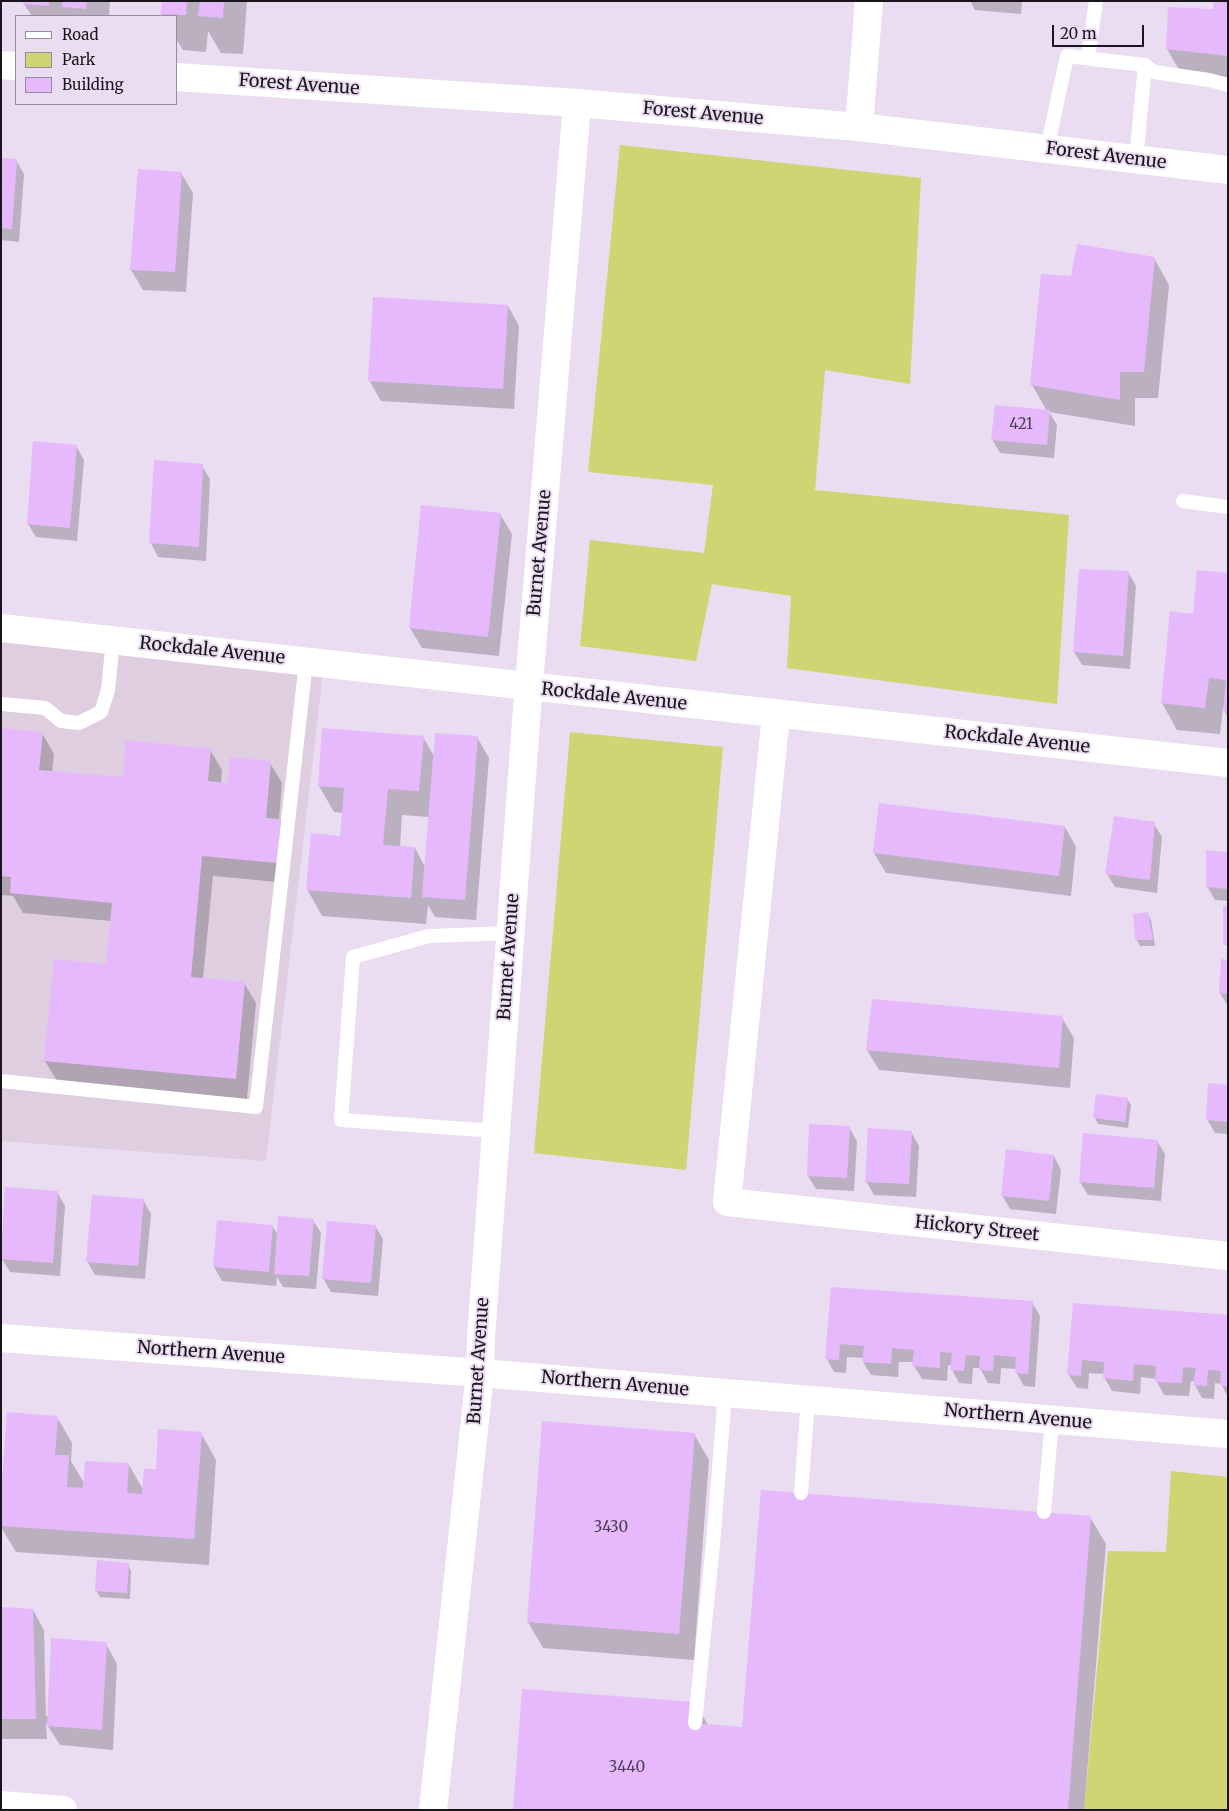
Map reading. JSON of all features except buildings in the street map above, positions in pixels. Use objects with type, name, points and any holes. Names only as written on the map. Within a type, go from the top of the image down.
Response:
[{"type":"street","points":[[858,127],[869,1]]},
{"type":"street","points":[[1,65],[15,66]]},
{"type":"street","name":"Forest Avenue","points":[[178,77],[577,103],[858,127],[1228,170]]},
{"type":"street","name":"Burnet Avenue","points":[[433,1810],[480,1373],[528,687],[577,103]]},
{"type":"street","name":"Rockdale Avenue","points":[[1,628],[1228,763]]},
{"type":"street","name":"Hickory Street","points":[[776,714],[727,1202],[1228,1256]]},
{"type":"street","name":"Northern Avenue","points":[[1,1338],[480,1373],[1228,1434]]},
{"type":"street","points":[[1,1805],[63,1810]]},
{"type":"lane","points":[[1088,58],[1096,1]]},
{"type":"lane","points":[[1047,149],[1068,56],[1145,65],[1154,72],[1228,85]]},
{"type":"lane","points":[[1136,159],[1145,65]]},
{"type":"lane","points":[[1182,501],[1228,507]]},
{"type":"lane","points":[[1,704],[45,708],[61,721],[79,724],[100,712],[108,690],[112,640]]},
{"type":"lane","points":[[1,1081],[256,1107],[306,662]]},
{"type":"lane","points":[[496,1131],[341,1120],[354,958],[429,936],[510,933]]},
{"type":"lane","points":[[695,1723],[714,1534],[725,1393]]},
{"type":"lane","points":[[801,1493],[808,1400]]},
{"type":"lane","points":[[1044,1512],[1052,1420]]},
{"type":"shaded area","points":[[1,628],[324,664],[266,1161],[1,1141]]},
{"type":"green space","points":[[620,145],[921,178],[910,384],[825,370],[815,490],[1069,515],[1057,704],[787,668],[791,596],[712,584],[696,661],[580,646],[590,540],[704,553],[713,485],[588,472]]},
{"type":"green space","points":[[570,732],[723,747],[686,1170],[534,1153]]},
{"type":"green space","points":[[1171,1471],[1228,1477],[1228,1810],[1084,1810],[1108,1551],[1166,1552]]}]
